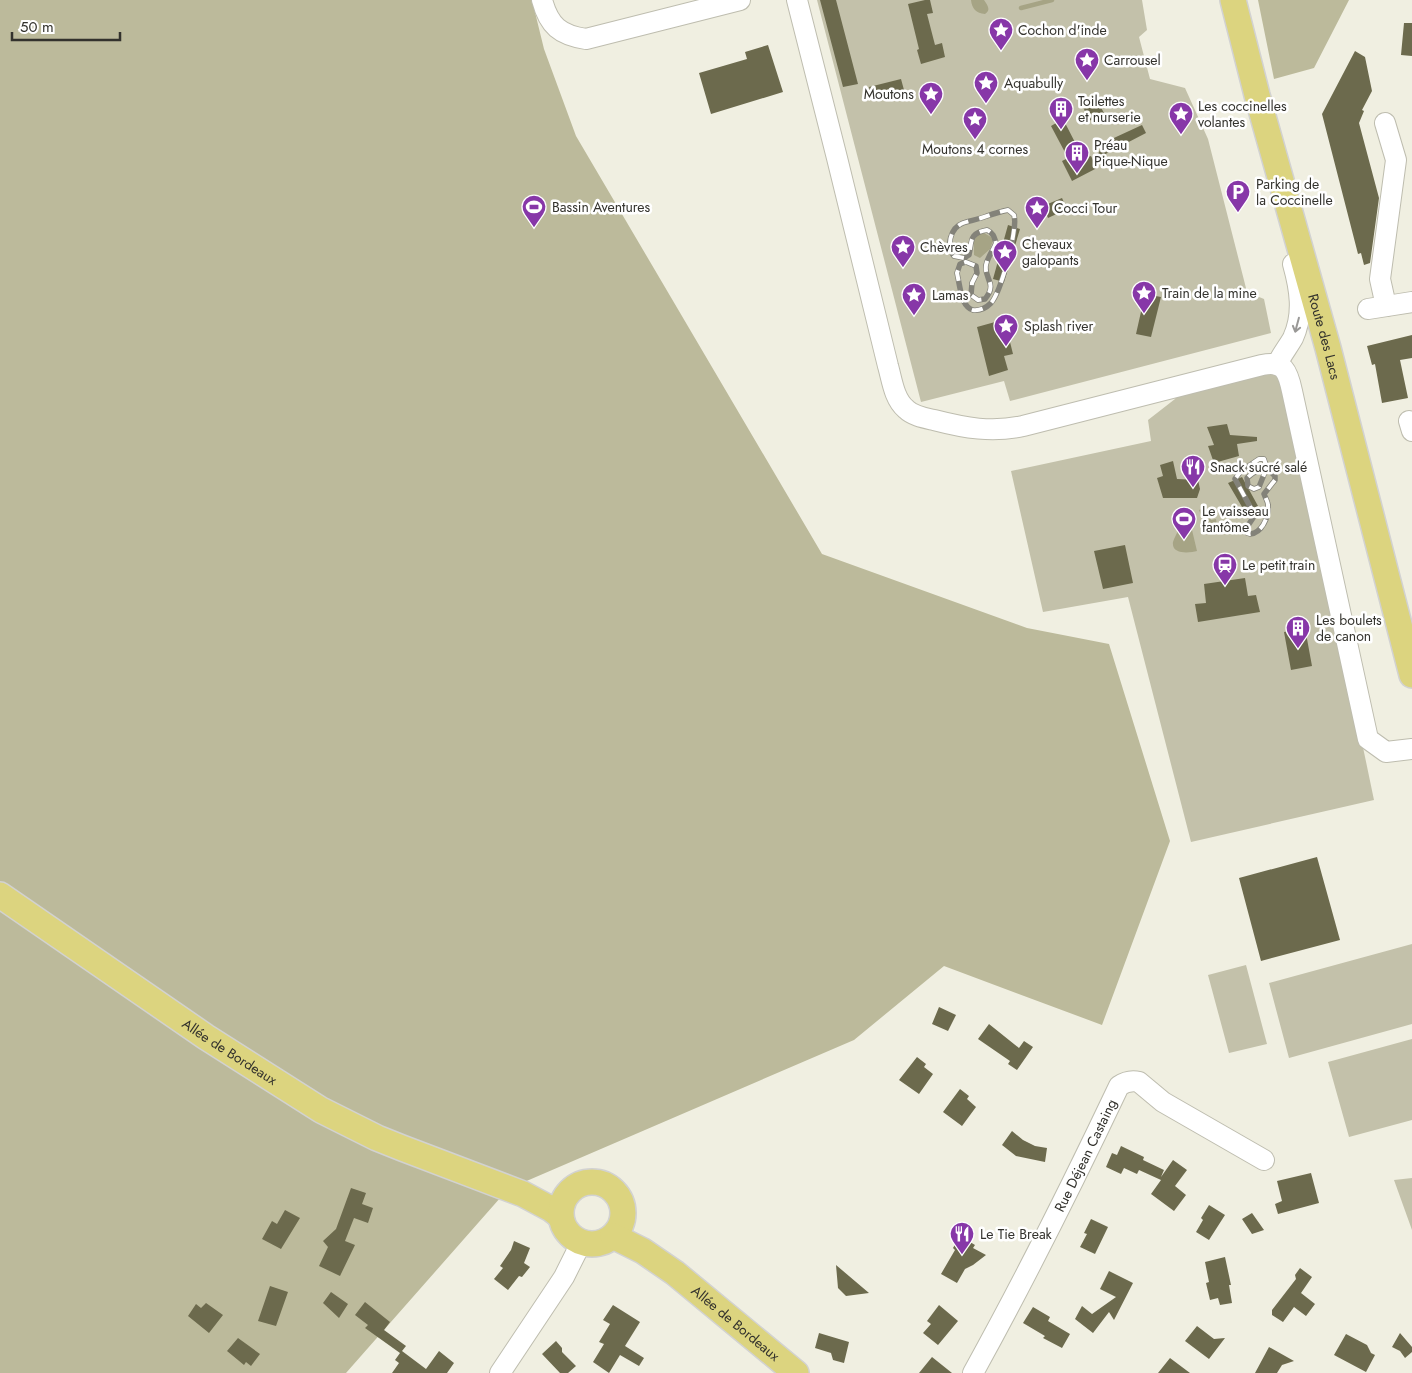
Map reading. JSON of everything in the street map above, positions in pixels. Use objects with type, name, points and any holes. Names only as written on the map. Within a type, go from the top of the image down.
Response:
[{"type":"main road","name":"Route des Lacs","points":[[1232,0],[1328,348],[1412,675]]},
{"type":"main road","name":"Allée de Bordeaux","points":[[0,895],[206,1038],[321,1110],[386,1142],[532,1198],[560,1216]]},
{"type":"main road","name":"Allée de Bordeaux","points":[[475,1175],[532,1188],[570,1191]]},
{"type":"main road","points":[[585,1182],[596,1182],[606,1185],[619,1197],[623,1213],[622,1224],[613,1236],[603,1242],[592,1245],[580,1243],[569,1235],[563,1226],[560,1216],[561,1205],[566,1195],[575,1186],[585,1182]]},
{"type":"main road","name":"Allée de Bordeaux","points":[[623,1213],[642,1238],[675,1273]]},
{"type":"main road","name":"Allée de Bordeaux","points":[[613,1236],[643,1251],[675,1273],[796,1373]]},
{"type":"street","points":[[542,0],[550,22],[559,30],[570,37],[586,39],[740,0]]},
{"type":"street","points":[[797,0],[890,374],[896,393],[905,409],[916,415],[972,429],[1002,430],[1262,365],[1272,363],[1284,368],[1289,378],[1368,739],[1386,752],[1412,750]]},
{"type":"street","points":[[1385,123],[1396,160],[1377,308],[1412,302]]},
{"type":"street","points":[[1277,365],[1280,356],[1294,337],[1300,310],[1299,291],[1290,250],[1289,208]]},
{"type":"street","name":"Rue Déjean Castaing","points":[[972,1373],[1022,1283],[1074,1182],[1120,1086],[1134,1081],[1145,1085],[1163,1102],[1264,1160]]},
{"type":"street","points":[[500,1373],[564,1276],[580,1243]]},
{"type":"shaded area","points":[[0,0],[532,0],[544,49],[576,136],[822,554],[1027,628],[1109,644],[1170,841],[1102,1025],[944,966],[854,1040],[508,1189],[346,1373],[0,1373]]},
{"type":"shaded area","points":[[817,0],[1142,0],[1147,30],[1139,37],[1150,79],[1185,88],[1208,139],[1247,292],[1264,299],[1271,333],[1010,401],[1004,381],[921,402]]},
{"type":"shaded area","points":[[971,0],[984,0],[988,6],[988,11],[985,14],[977,12],[972,6]]},
{"type":"shaded area","points":[[1258,0],[1349,0],[1314,68],[1274,79]]},
{"type":"shaded area","points":[[984,233],[991,237],[993,241],[990,249],[980,258],[974,255],[974,241],[978,234]]},
{"type":"shaded area","points":[[1267,371],[1278,374],[1307,479],[1374,800],[1191,842],[1128,597],[1043,612],[1011,471],[1151,441],[1148,420],[1175,399],[1179,390]]},
{"type":"shaded area","points":[[1206,507],[1211,520],[1216,519],[1217,526],[1207,530],[1199,510]]},
{"type":"shaded area","name":"Le vaisseau fantôme","points":[[1178,530],[1192,530],[1197,551],[1182,552],[1175,549],[1173,542]]},
{"type":"shaded area","points":[[1412,944],[1412,1024],[1289,1058],[1269,983]]},
{"type":"shaded area","points":[[1246,965],[1267,1044],[1229,1053],[1208,975]]},
{"type":"shaded area","points":[[1412,1039],[1412,1120],[1349,1137],[1328,1062]]},
{"type":"shaded area","points":[[1412,1178],[1412,1230],[1394,1180]]},
{"type":"building","points":[[820,0],[836,0],[858,84],[843,87]]},
{"type":"building","points":[[930,0],[933,13],[927,14],[935,45],[942,43],[945,57],[921,64],[908,4]]},
{"type":"building","points":[[1404,23],[1412,23],[1412,56],[1401,55]]},
{"type":"building","points":[[768,45],[783,92],[711,114],[699,73],[747,59],[745,52]]},
{"type":"building","points":[[1355,51],[1365,57],[1372,91],[1362,110],[1364,111],[1359,123],[1379,198],[1370,263],[1364,265],[1361,253],[1358,254],[1322,114]]},
{"type":"building","points":[[901,79],[904,90],[872,99],[869,87]]},
{"type":"building","points":[[1098,102],[1104,113],[1089,121],[1084,109]]},
{"type":"building","points":[[1063,119],[1080,152],[1085,158],[1091,156],[1097,168],[1072,181],[1062,161],[1068,158],[1051,126]]},
{"type":"building","points":[[1142,125],[1146,133],[1096,159],[1103,143]]},
{"type":"building","points":[[1062,198],[1067,209],[1048,218],[1043,206]]},
{"type":"building","points":[[1008,225],[1020,229],[1004,282],[993,279]]},
{"type":"building","points":[[1145,294],[1161,297],[1151,337],[1136,334]]},
{"type":"building","points":[[995,322],[999,336],[1008,334],[1013,354],[1004,356],[1008,370],[989,376],[977,327]]},
{"type":"building","points":[[1412,335],[1412,358],[1400,360],[1408,398],[1382,403],[1375,364],[1372,365],[1367,346]]},
{"type":"building","points":[[1227,424],[1230,435],[1257,437],[1257,441],[1237,444],[1239,456],[1214,463],[1208,446],[1214,445],[1207,427]]},
{"type":"building","points":[[1173,461],[1177,479],[1198,480],[1200,489],[1197,498],[1163,498],[1157,478],[1163,476],[1160,465]]},
{"type":"building","points":[[1242,477],[1258,506],[1245,512],[1228,483]]},
{"type":"building","points":[[1125,545],[1133,583],[1103,589],[1094,551]]},
{"type":"building","points":[[1245,578],[1248,596],[1256,595],[1260,612],[1198,622],[1195,604],[1206,603],[1204,584]]},
{"type":"building","name":"Les boulets de canon","points":[[1305,628],[1312,666],[1291,670],[1284,632]]},
{"type":"building","points":[[1317,857],[1340,940],[1261,961],[1239,878]]},
{"type":"building","points":[[939,1007],[956,1015],[948,1031],[932,1024]]},
{"type":"building","points":[[989,1024],[1019,1048],[1024,1041],[1033,1047],[1017,1070],[1008,1064],[1010,1061],[978,1039]]},
{"type":"building","points":[[917,1057],[926,1064],[924,1067],[933,1074],[919,1094],[899,1080]]},
{"type":"building","points":[[960,1089],[969,1096],[967,1099],[976,1107],[962,1126],[943,1112]]},
{"type":"building","points":[[1012,1131],[1023,1140],[1035,1146],[1047,1148],[1045,1162],[1016,1156],[1002,1145]]},
{"type":"building","points":[[1121,1146],[1144,1157],[1143,1160],[1164,1170],[1161,1177],[1173,1160],[1187,1170],[1175,1186],[1186,1195],[1174,1211],[1151,1194],[1161,1180],[1139,1170],[1137,1174],[1124,1168],[1121,1174],[1106,1167],[1112,1153],[1117,1155]]},
{"type":"building","points":[[1311,1173],[1319,1203],[1278,1214],[1275,1204],[1282,1201],[1277,1181]]},
{"type":"building","points":[[351,1188],[366,1193],[362,1204],[373,1208],[368,1223],[354,1218],[345,1241],[355,1245],[340,1276],[319,1266],[328,1247],[323,1241],[336,1229]]},
{"type":"building","points":[[1209,1205],[1225,1215],[1209,1240],[1196,1232],[1203,1220],[1201,1218]]},
{"type":"building","points":[[285,1210],[300,1218],[281,1249],[262,1239],[272,1221],[277,1224]]},
{"type":"building","points":[[1252,1213],[1264,1230],[1252,1234],[1242,1219]]},
{"type":"building","points":[[1091,1219],[1108,1227],[1095,1254],[1080,1247],[1087,1234],[1084,1233]]},
{"type":"building","points":[[960,1236],[975,1245],[973,1248],[986,1255],[965,1269],[957,1283],[941,1274],[955,1250],[953,1248]]},
{"type":"building","points":[[514,1241],[530,1248],[524,1263],[530,1267],[522,1277],[519,1276],[508,1290],[494,1279],[503,1268],[500,1266],[511,1250]]},
{"type":"building","points":[[1225,1257],[1231,1285],[1229,1285],[1232,1303],[1220,1305],[1218,1298],[1210,1300],[1206,1283],[1209,1282],[1205,1262]]},
{"type":"building","points":[[836,1265],[869,1293],[846,1296],[838,1288]]},
{"type":"building","points":[[1300,1268],[1312,1277],[1301,1293],[1315,1304],[1306,1316],[1294,1307],[1283,1322],[1272,1315],[1272,1310],[1296,1279],[1295,1275]]},
{"type":"building","points":[[1109,1271],[1133,1283],[1114,1320],[1109,1312],[1093,1333],[1075,1319],[1082,1306],[1092,1314],[1116,1297],[1100,1289]]},
{"type":"building","points":[[270,1286],[288,1292],[276,1326],[258,1321]]},
{"type":"building","points":[[331,1292],[348,1304],[339,1318],[323,1303]]},
{"type":"building","points":[[365,1302],[390,1322],[384,1330],[406,1346],[402,1351],[426,1369],[439,1351],[454,1363],[447,1373],[392,1373],[399,1363],[395,1360],[400,1353],[365,1328],[368,1325],[355,1315]]},
{"type":"building","points":[[206,1303],[223,1315],[209,1333],[188,1316],[196,1304],[201,1308]]},
{"type":"building","points":[[613,1305],[640,1322],[625,1346],[644,1358],[639,1366],[620,1355],[609,1373],[593,1362],[604,1344],[599,1342],[610,1324],[603,1320]]},
{"type":"building","points":[[939,1305],[958,1321],[938,1345],[923,1333],[931,1324],[927,1321]]},
{"type":"building","points":[[1033,1307],[1050,1317],[1048,1321],[1070,1334],[1062,1348],[1043,1338],[1045,1336],[1023,1323]]},
{"type":"building","points":[[1197,1326],[1214,1339],[1225,1338],[1209,1359],[1185,1341]]},
{"type":"building","points":[[819,1333],[849,1342],[844,1363],[833,1360],[831,1353],[815,1348]]},
{"type":"building","points":[[1400,1333],[1412,1347],[1412,1352],[1405,1358],[1400,1351],[1392,1347]]},
{"type":"building","points":[[1346,1334],[1367,1345],[1371,1353],[1375,1355],[1366,1372],[1334,1355]]},
{"type":"building","points":[[238,1338],[260,1354],[251,1366],[246,1362],[244,1365],[227,1351]]},
{"type":"building","points":[[556,1341],[562,1348],[562,1352],[576,1366],[568,1373],[560,1373],[542,1354]]},
{"type":"building","points":[[1269,1347],[1294,1361],[1282,1365],[1277,1373],[1255,1373]]},
{"type":"building","points":[[932,1357],[952,1373],[919,1373]]},
{"type":"building","points":[[1170,1358],[1190,1373],[1158,1373]]},
{"type":"waterway","points":[[1021,8],[1052,0]]},
{"type":"railway","points":[[1008,210],[1014,215],[1014,233],[999,287],[991,303],[981,309],[971,309],[963,300],[961,293],[957,273],[960,264],[966,262],[976,266],[977,273],[972,283],[971,295],[978,300],[985,299],[989,294],[991,285],[986,265],[996,243],[991,232],[987,230],[981,231],[972,238],[969,255],[964,258],[954,256],[950,247],[952,233],[963,223],[1008,210]]},
{"type":"railway","points":[[1259,459],[1264,459],[1266,465],[1247,478],[1248,486],[1254,489],[1259,487],[1265,472],[1269,470],[1275,476],[1275,480],[1264,494],[1268,504],[1264,524],[1258,531],[1250,534],[1247,533],[1247,527],[1253,518],[1253,512],[1235,479],[1241,471],[1259,459]]},
{"type":"place","name":"Cochon d'inde","points":[[1001,51]]},
{"type":"place","name":"Carrousel","points":[[1087,81]]},
{"type":"place","name":"Aquabully","points":[[986,104]]},
{"type":"place","name":"Moutons","points":[[931,115]]},
{"type":"place","name":"Toilettes et nurserie","points":[[1061,130]]},
{"type":"place","name":"Les coccinelles volantes","points":[[1181,135]]},
{"type":"place","name":"Moutons 4 cornes","points":[[975,140]]},
{"type":"place","name":"Préau Pique-Nique","points":[[1077,174]]},
{"type":"place","name":"Parking de la Coccinelle","points":[[1238,213]]},
{"type":"place","name":"Bassin Aventures","points":[[534,228]]},
{"type":"place","name":"Cocci Tour","points":[[1037,229]]},
{"type":"place","name":"Chèvres","points":[[903,268]]},
{"type":"place","name":"Chevaux galopants","points":[[1005,273]]},
{"type":"place","name":"Train de la mine","points":[[1144,314]]},
{"type":"place","name":"Lamas","points":[[914,316]]},
{"type":"place","name":"Splash river","points":[[1006,347]]},
{"type":"place","name":"Snack sucré salé","points":[[1193,488]]},
{"type":"place","name":"Le vaisseau fantôme","points":[[1184,540]]},
{"type":"place","name":"Le petit train","points":[[1225,586]]},
{"type":"place","name":"Les boulets de canon","points":[[1298,649]]},
{"type":"place","name":"Le Tie Break","points":[[962,1255]]}]
